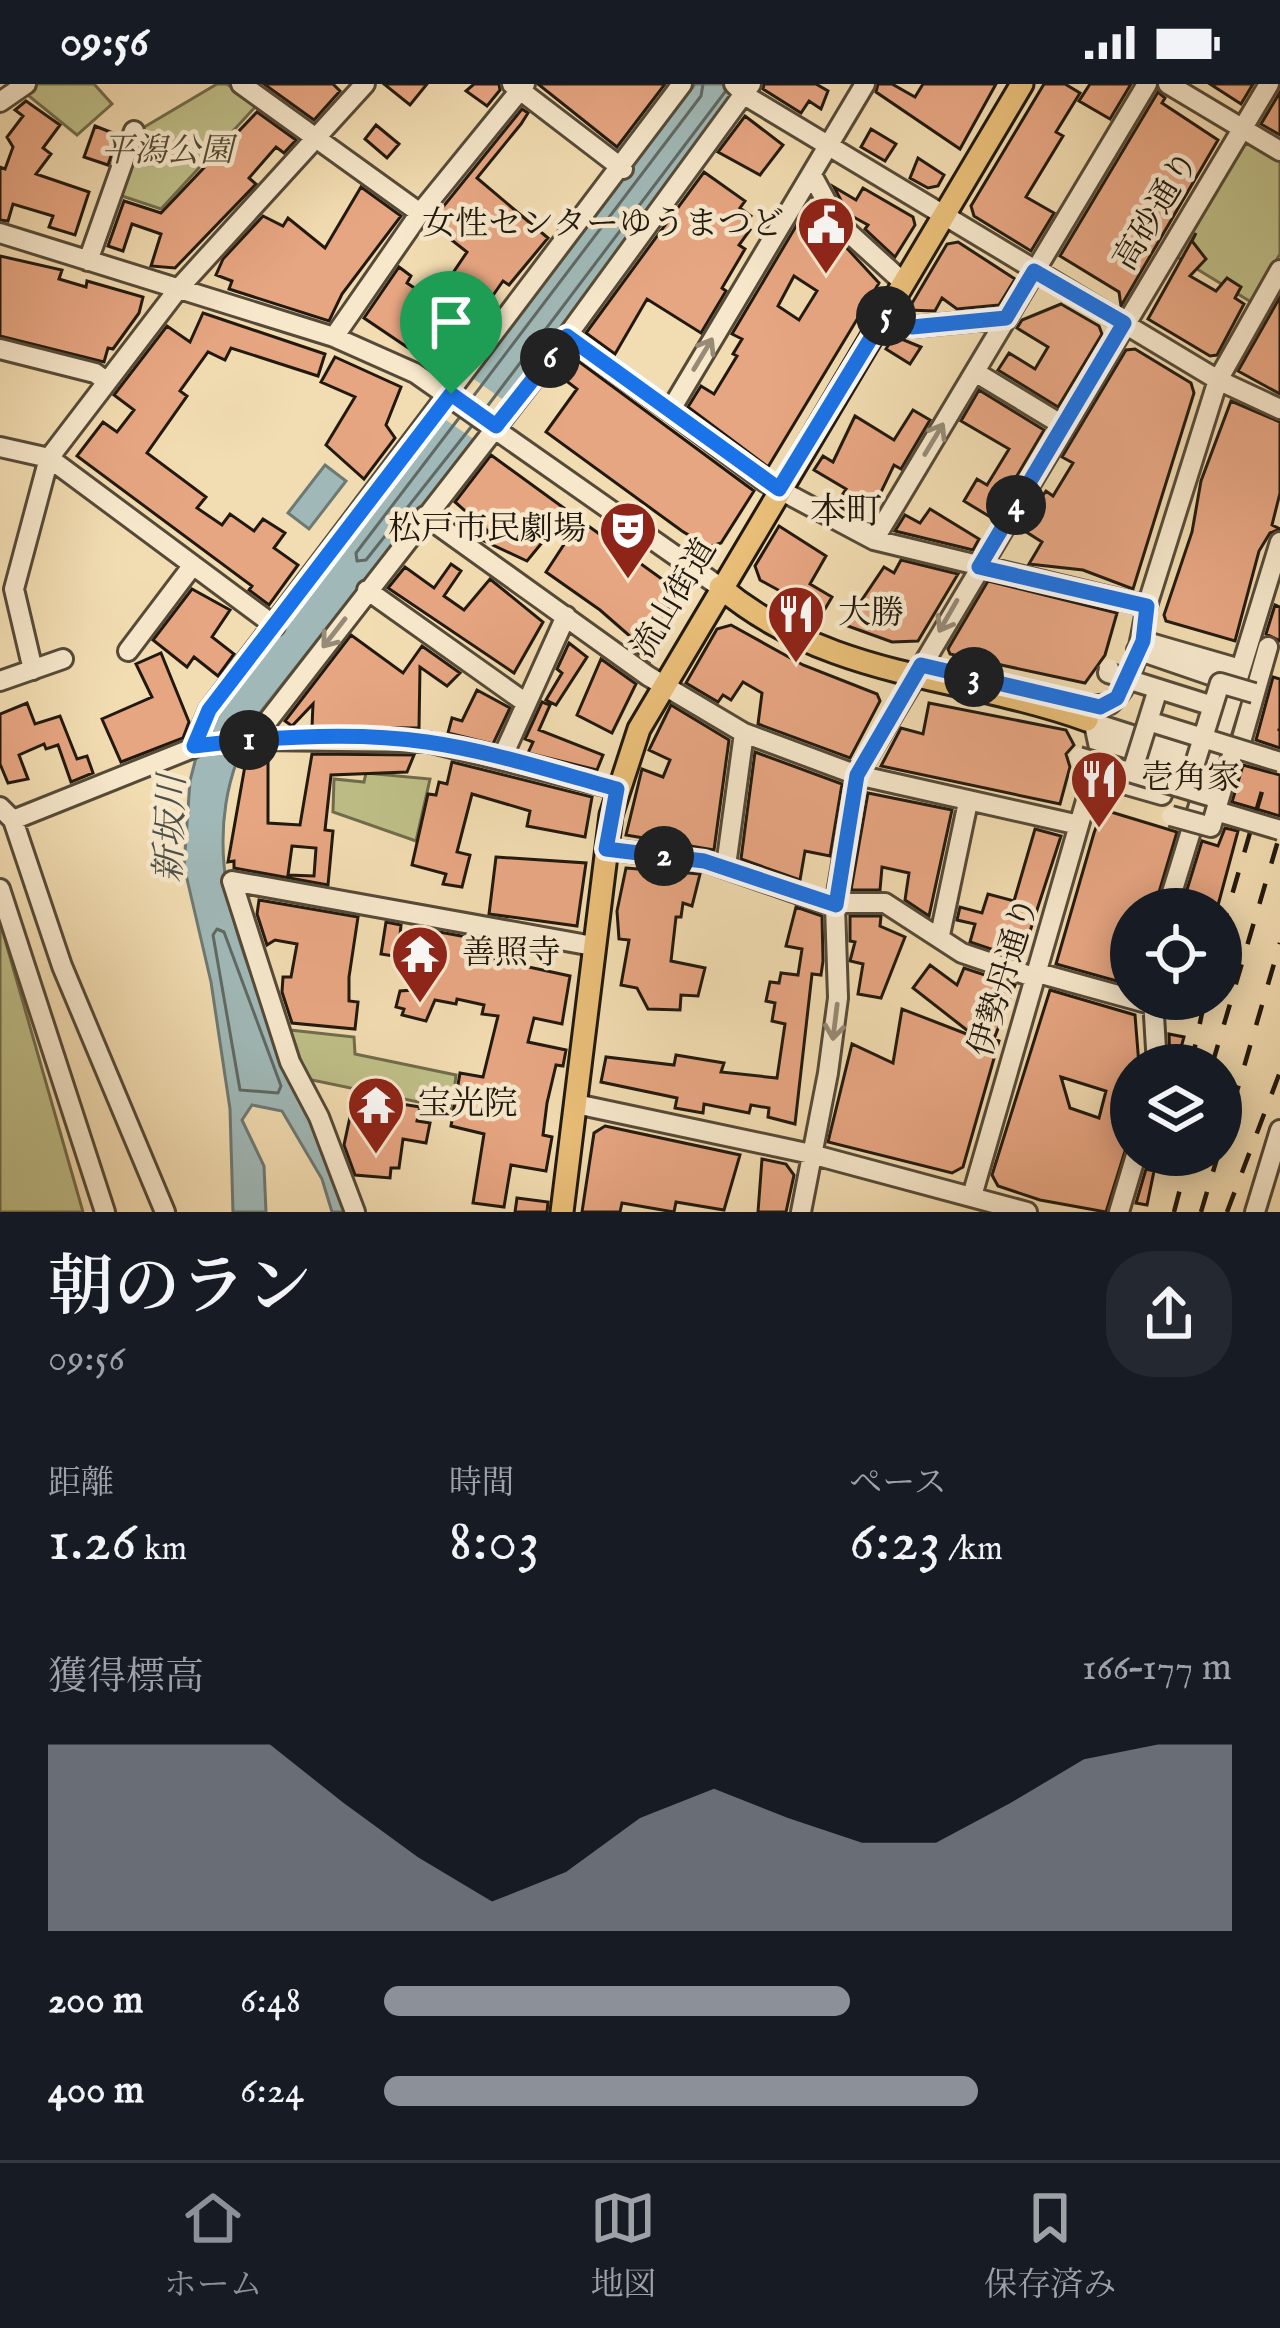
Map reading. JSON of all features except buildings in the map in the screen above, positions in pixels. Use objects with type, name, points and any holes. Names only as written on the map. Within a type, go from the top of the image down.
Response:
[{"type":"main road","name":"流山街道","points":[[562,1212],[617,789],[662,684],[1022,84]]},
{"type":"main road","points":[[720,587],[744,608],[877,670],[917,672],[1094,728]]},
{"type":"street","points":[[0,102],[26,84]]},
{"type":"street","points":[[241,84],[420,213]]},
{"type":"street","points":[[33,670],[14,589],[49,458],[178,288],[365,84]]},
{"type":"street","points":[[194,746],[209,710],[454,396],[682,84]]},
{"type":"street","points":[[670,411],[865,84]]},
{"type":"street","points":[[874,540],[1147,84]]},
{"type":"street","points":[[1168,84],[1280,151]]},
{"type":"street","name":"高砂通り","points":[[857,775],[1269,84]]},
{"type":"street","points":[[334,338],[420,213],[519,86],[623,169]]},
{"type":"street","points":[[250,740],[567,336],[743,89],[1034,271],[1218,380],[1280,409]]},
{"type":"street","points":[[88,260],[134,130]]},
{"type":"street","points":[[812,175],[838,223],[904,283]]},
{"type":"street","points":[[0,232],[334,338],[454,396],[720,587]]},
{"type":"street","points":[[1094,728],[1125,687],[1140,646],[1147,606],[1218,380],[1280,270]]},
{"type":"street","points":[[885,315],[912,327],[1006,318]]},
{"type":"street","points":[[567,336],[779,489],[874,540],[1147,606]]},
{"type":"street","points":[[0,349],[95,373],[106,382]]},
{"type":"street","points":[[975,373],[1064,425]]},
{"type":"street","points":[[0,447],[49,458],[275,626]]},
{"type":"street","points":[[425,516],[662,684],[744,733],[857,775],[1079,825]]},
{"type":"street","points":[[1171,816],[1210,827],[1203,738],[1240,669],[1280,542]]},
{"type":"street","points":[[128,651],[193,565]]},
{"type":"street","points":[[368,590],[526,703]]},
{"type":"street","points":[[501,760],[566,616]]},
{"type":"street","points":[[1140,646],[1240,669]]},
{"type":"street","points":[[1140,646],[1210,675]]},
{"type":"street","points":[[1209,787],[1237,748],[1268,647]]},
{"type":"street","points":[[0,681],[63,659]]},
{"type":"street","points":[[1109,668],[1108,673],[1220,712]]},
{"type":"street","points":[[1174,888],[1209,787],[1220,683],[1254,693]]},
{"type":"street","points":[[1125,687],[1220,712]]},
{"type":"street","points":[[1132,772],[1157,689]]},
{"type":"street","points":[[1148,721],[1280,762]]},
{"type":"street","points":[[1094,728],[1280,830]]},
{"type":"street","points":[[1094,728],[1209,787]]},
{"type":"street","name":"伊勢丹通り","points":[[972,1196],[1079,825],[1092,775],[1094,728]]},
{"type":"street","points":[[726,866],[744,733]]},
{"type":"street","points":[[165,1212],[62,966],[7,814],[194,746],[250,740],[407,740],[617,789]]},
{"type":"street","points":[[1079,757],[1209,787]]},
{"type":"street","points":[[802,1212],[838,998],[836,905],[857,775]]},
{"type":"street","points":[[1092,775],[1162,795]]},
{"type":"street","points":[[940,935],[968,802]]},
{"type":"street","points":[[606,849],[726,866],[836,905],[885,903],[962,952],[1110,992]]},
{"type":"street","points":[[355,1212],[319,1117],[290,1062],[232,881],[593,946]]},
{"type":"street","points":[[0,889],[105,1212]]},
{"type":"street","points":[[576,1104],[811,1154],[1027,1212]]},
{"type":"street","points":[[1255,1212],[1280,1130]]},
{"type":"street","points":[[1119,1212],[1130,1176]]},
{"type":"green space","points":[[37,84],[94,84],[112,104],[77,135],[24,92]]},
{"type":"green space","name":"平潟公園","points":[[217,84],[227,84],[257,105],[161,209],[116,194],[141,129]]},
{"type":"green space","points":[[1249,141],[1280,160],[1280,254],[1251,302],[1174,255],[1241,143]]},
{"type":"green space","points":[[366,773],[430,779],[416,841],[333,812],[334,779],[364,782]]},
{"type":"green space","points":[[0,922],[83,1212],[0,1212]]},
{"type":"green space","points":[[290,1030],[354,1037],[355,1054],[456,1075],[452,1109],[307,1079]]},
{"type":"water","points":[[695,84],[743,84],[586,298],[259,714],[235,765],[224,816],[224,865],[232,914],[266,1011],[350,1212],[332,1212],[322,1179],[282,1111],[252,1105],[242,1120],[264,1166],[266,1212],[233,1212],[230,1109],[211,982],[184,866],[190,781],[202,734]]},
{"type":"water","points":[[325,465],[346,481],[309,529],[288,513]]},
{"type":"pier","points":[[471,377],[509,404],[481,444],[443,418]]},
{"type":"railway","points":[[1234,888],[1280,729]]},
{"type":"railway","points":[[1218,1044],[1280,834]]},
{"type":"railway","points":[[1242,1074],[1280,943]]},
{"type":"railway","points":[[1195,1044],[1201,1020]]},
{"type":"railway","points":[[1227,1212],[1280,1072]]},
{"type":"railway","points":[[1174,1212],[1183,1176]]},
{"type":"railway","points":[[1201,1212],[1212,1176]]},
{"type":"place","name":"女性センターゆうまつど","points":[[826,276]]},
{"type":"place","name":"松戸市民劇場","points":[[628,581]]},
{"type":"place","name":"大勝","points":[[796,665]]},
{"type":"place","name":"壱角家","points":[[1099,830]]},
{"type":"place","name":"善照寺","points":[[420,1005]]},
{"type":"place","name":"宝光院","points":[[376,1156]]},
{"type":"district","name":"本町","points":[[846,513]]},
{"type":"route","points":[[1034,271],[1124,323],[979,567],[1147,606],[1143,641],[1125,687],[1110,704],[1089,706],[921,665],[857,775],[836,905],[704,861],[606,849],[617,789],[501,760],[407,740],[248,740],[194,746],[209,710],[451,394],[496,426],[567,336],[779,489],[885,315],[912,327],[1006,318],[1034,271]]},
{"type":"water label","name":"新坂川","points":[[172,829]]}]
